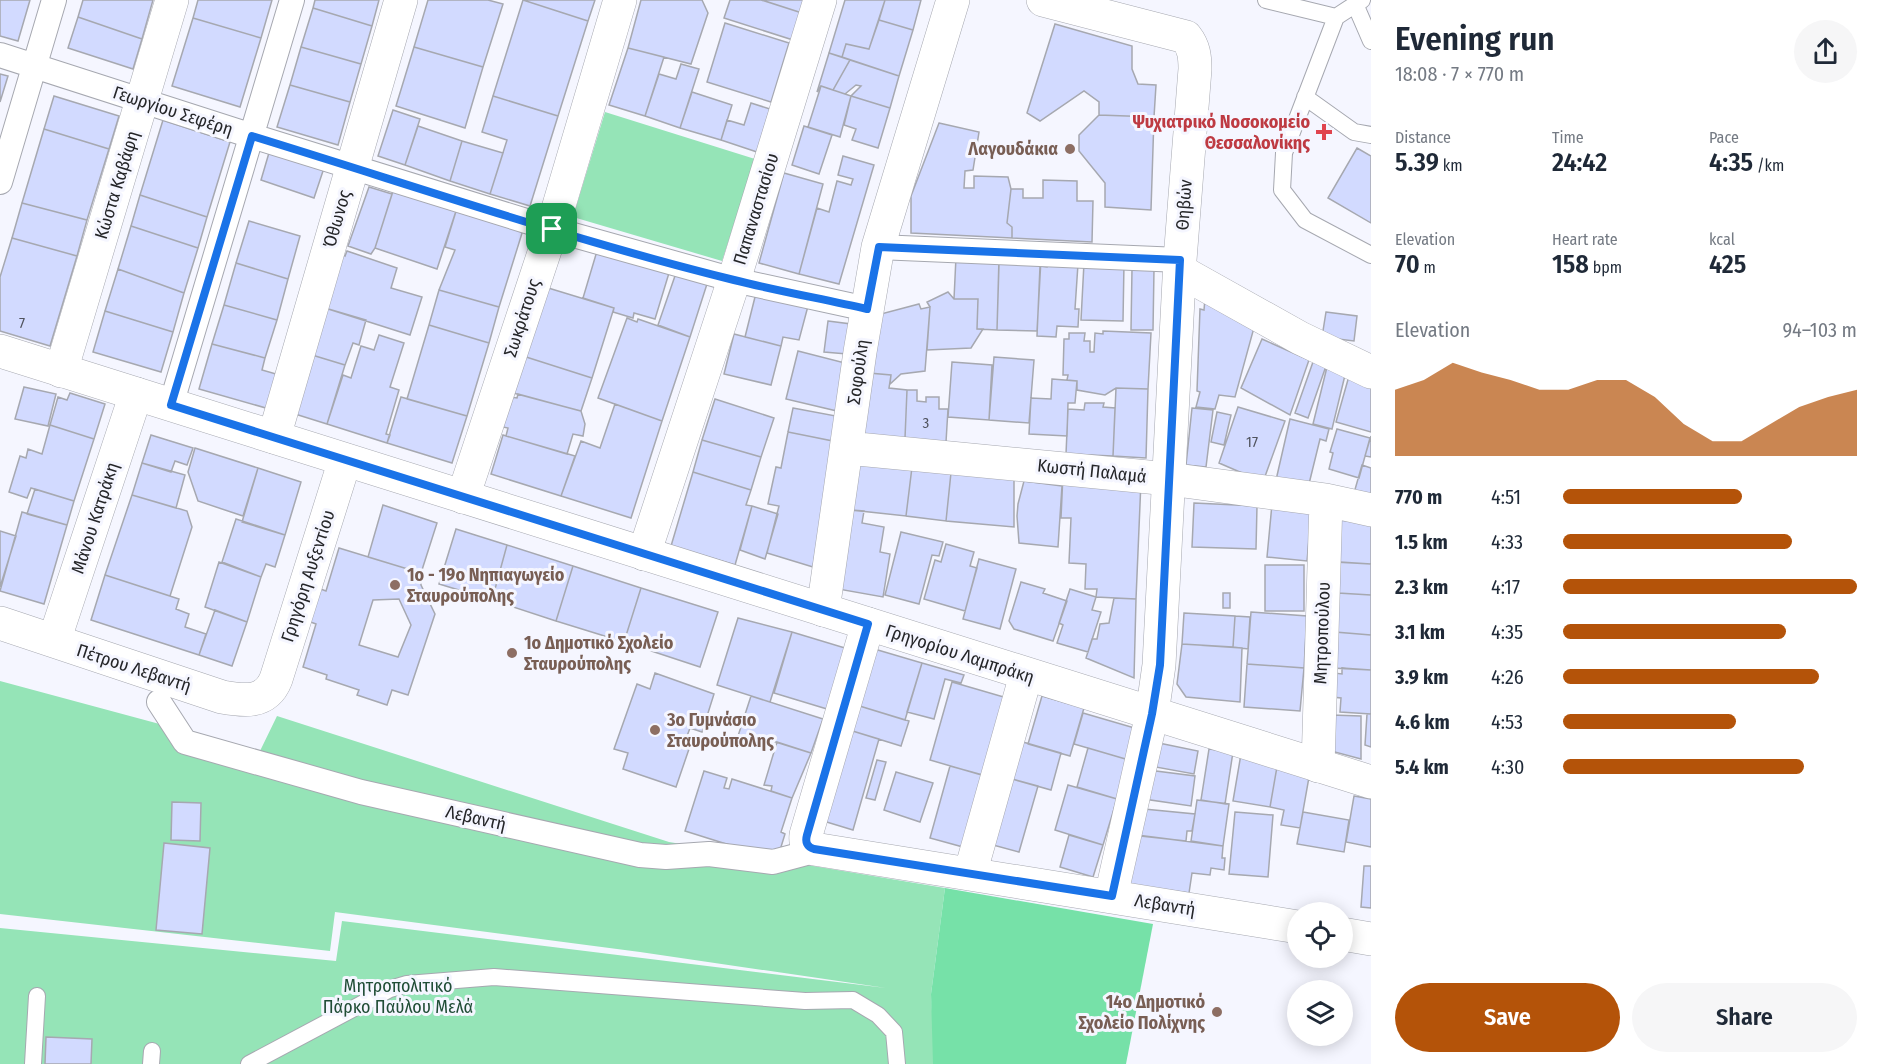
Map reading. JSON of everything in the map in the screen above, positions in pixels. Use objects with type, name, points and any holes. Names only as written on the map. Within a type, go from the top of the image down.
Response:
[{"type":"street","points":[[0,182],[54,0]]},
{"type":"street","name":"Κώστα Καβάφη","points":[[61,370],[172,0]]},
{"type":"street","points":[[171,405],[292,0]]},
{"type":"street","name":"Όθωνος","points":[[274,437],[401,0]]},
{"type":"street","name":"Σωκράτους","points":[[463,497],[552,229],[620,0]]},
{"type":"street","name":"Παπαναστασίου","points":[[644,554],[734,280],[820,0]]},
{"type":"street","name":"Σοφούλη","points":[[823,610],[867,309],[879,247],[953,0]]},
{"type":"street","name":"Θηβών","points":[[1043,0],[1186,37],[1191,43],[1195,69],[1180,266]]},
{"type":"street","name":"Γεωργίου Σεφέρη","points":[[0,55],[552,229],[734,280],[867,309]]},
{"type":"street","points":[[879,247],[1180,266],[1300,338],[1371,372]]},
{"type":"street","points":[[1112,896],[1152,714],[1160,665],[1180,266]]},
{"type":"street","name":"Γρηγορίου Λαμπράκη","points":[[0,351],[1371,782]]},
{"type":"street","name":"Μάνου Κατράκη","points":[[54,641],[136,394]]},
{"type":"street","name":"Κωστή Παλαμά","points":[[847,447],[1169,478],[1326,500],[1371,510]]},
{"type":"street","name":"Γρηγόρη Αυξεντίου","points":[[268,691],[276,679],[345,460]]},
{"type":"street","name":"Μητροπούλου","points":[[1318,766],[1326,500]]},
{"type":"street","name":"Πέτρου Λεβαντή","points":[[0,623],[222,697],[241,700],[256,699],[268,691]]},
{"type":"street","points":[[812,846],[807,835],[868,624]]},
{"type":"street","points":[[970,874],[1026,675]]},
{"type":"street","name":"Λεβαντή","points":[[159,702],[185,742],[361,792],[640,855],[666,857],[709,854],[773,862],[812,846],[1287,925]]},
{"type":"street","points":[[1353,936],[1371,939]]},
{"type":"lane","points":[[1266,0],[1336,17]]},
{"type":"lane","points":[[1371,41],[1358,2],[1336,17],[1284,153],[1282,190],[1305,220],[1371,255]]},
{"type":"lane","points":[[1305,97],[1354,132],[1371,135]]},
{"type":"lane","points":[[249,1064],[390,988],[407,984],[494,977],[805,1000],[853,1000],[878,1015],[894,1032],[897,1064]]},
{"type":"lane","points":[[33,1064],[37,996]]},
{"type":"green space","points":[[605,112],[755,159],[722,261],[573,217]]},
{"type":"green space","name":"Μητροπολιτικό Πάρκο Παύλου Μελά","points":[[0,681],[260,751],[277,716],[669,842],[945,888],[931,994],[935,1064],[0,1064],[0,928],[336,961],[342,921],[886,988],[640,952],[335,912],[330,951],[0,914]]},
{"type":"green space","points":[[945,888],[1153,924],[1126,1064],[933,1064],[931,994]]},
{"type":"building","points":[[0,0],[30,0],[18,41],[0,36]]},
{"type":"building","points":[[83,0],[153,0],[142,39],[78,17]]},
{"type":"building","points":[[198,0],[272,0],[261,38],[193,18]]},
{"type":"building","points":[[315,0],[379,0],[372,26],[313,8]]},
{"type":"building","points":[[428,0],[488,0],[503,4],[483,67],[414,47]]},
{"type":"building","points":[[523,0],[588,21],[558,116],[493,96]]},
{"type":"building","points":[[523,0],[595,0],[588,21]]},
{"type":"building","points":[[641,0],[702,0],[708,13],[691,64],[628,48]]},
{"type":"building","points":[[730,0],[761,0],[802,13],[793,40],[724,18]]},
{"type":"building","points":[[762,0],[805,0],[802,13]]},
{"type":"building","points":[[845,0],[885,0],[869,49],[846,44],[842,57],[829,53]]},
{"type":"building","points":[[885,0],[921,0],[913,30],[879,20]]},
{"type":"building","points":[[313,8],[372,26],[361,64],[301,47]]},
{"type":"building","points":[[78,17],[142,39],[133,69],[68,48]]},
{"type":"building","points":[[193,18],[261,38],[240,107],[172,86]]},
{"type":"building","points":[[879,20],[913,30],[899,76],[842,57],[846,44],[869,49]]},
{"type":"building","points":[[725,23],[789,43],[771,102],[707,82]]},
{"type":"building","points":[[1055,24],[1132,46],[1132,69],[1138,84],[1156,85],[1154,117],[1099,115],[1099,102],[1084,91],[1040,121],[1027,113]]},
{"type":"building","points":[[301,47],[361,64],[350,102],[290,85]]},
{"type":"building","points":[[414,47],[483,67],[465,128],[396,106]]},
{"type":"building","points":[[628,48],[664,57],[645,116],[609,105]]},
{"type":"building","points":[[829,53],[850,60],[833,90],[821,86],[817,92]]},
{"type":"building","points":[[850,60],[899,76],[890,108],[851,96],[861,86],[856,85],[845,94],[833,90]]},
{"type":"building","points":[[681,64],[699,69],[680,128],[645,116],[659,74],[676,79]]},
{"type":"building","points":[[0,74],[8,76],[0,102]]},
{"type":"building","points":[[290,85],[350,102],[338,145],[277,127]]},
{"type":"building","points":[[821,86],[851,96],[840,137],[808,127]]},
{"type":"building","points":[[692,92],[732,105],[721,140],[680,128]]},
{"type":"building","points":[[54,96],[119,116],[109,149],[44,129]]},
{"type":"building","points":[[493,96],[558,116],[530,206],[490,194],[507,140],[482,132]]},
{"type":"building","points":[[851,96],[890,108],[878,148],[852,140],[856,129],[844,125]]},
{"type":"building","points":[[751,103],[770,109],[757,152],[721,140],[727,120],[744,125]]},
{"type":"building","points":[[393,110],[420,119],[405,165],[378,156]]},
{"type":"building","points":[[1099,115],[1154,117],[1151,210],[1105,207],[1105,183],[1079,151],[1079,135]]},
{"type":"building","points":[[163,120],[230,142],[207,217],[140,195]]},
{"type":"building","points":[[939,123],[979,132],[973,170],[965,171],[964,188],[974,188],[974,176],[1008,177],[1011,189],[1007,223],[1012,227],[1012,238],[911,233],[911,196]]},
{"type":"building","points":[[418,126],[462,141],[450,181],[405,165]]},
{"type":"building","points":[[804,126],[832,135],[819,174],[792,165]]},
{"type":"building","points":[[44,129],[109,149],[87,220],[22,203]]},
{"type":"building","points":[[462,141],[503,153],[490,194],[450,181]]},
{"type":"building","points":[[271,146],[325,165],[314,198],[261,180]]},
{"type":"building","points":[[1357,148],[1371,156],[1371,223],[1328,198]]},
{"type":"building","points":[[843,156],[874,165],[839,284],[799,274],[817,208],[829,212],[837,181],[851,185],[853,179],[838,175]]},
{"type":"building","points":[[784,173],[823,184],[799,274],[759,263]]},
{"type":"building","points":[[1043,180],[1077,181],[1077,201],[1093,201],[1092,242],[1012,238],[1012,227],[1007,223],[1011,189],[1023,189],[1023,198],[1043,198]]},
{"type":"building","points":[[369,187],[392,194],[371,254],[348,246]]},
{"type":"building","points":[[394,188],[457,208],[437,269],[375,248]]},
{"type":"building","points":[[140,195],[207,217],[198,248],[131,226]]},
{"type":"building","points":[[22,203],[87,220],[77,256],[12,238]]},
{"type":"building","points":[[457,208],[523,230],[499,307],[439,290],[455,250],[445,247]]},
{"type":"building","points":[[249,221],[300,236],[288,279],[236,263]]},
{"type":"building","points":[[131,226],[198,248],[184,293],[118,269]]},
{"type":"building","points":[[12,238],[77,256],[50,346],[0,331],[0,277]]},
{"type":"building","points":[[347,251],[397,268],[391,288],[422,297],[410,335],[325,308],[342,254],[345,256]]},
{"type":"building","points":[[597,251],[669,273],[655,319],[634,313],[633,318],[613,312],[614,308],[583,298]]},
{"type":"building","points":[[956,257],[999,258],[997,330],[977,329],[978,299],[954,299]]},
{"type":"building","points":[[1041,259],[1037,331],[997,330],[999,264]]},
{"type":"building","points":[[236,263],[288,279],[277,320],[224,305]]},
{"type":"building","points":[[1047,263],[1078,264],[1075,309],[1079,309],[1078,327],[1057,326],[1056,337],[1037,336],[1040,266],[1047,267]]},
{"type":"building","points":[[1084,263],[1124,263],[1123,321],[1081,320]]},
{"type":"building","points":[[118,269],[184,293],[173,332],[105,311]]},
{"type":"building","points":[[1132,269],[1154,269],[1153,330],[1131,330]]},
{"type":"building","points":[[676,273],[707,284],[690,337],[658,325]]},
{"type":"building","points":[[545,287],[614,308],[592,378],[523,356]]},
{"type":"building","points":[[439,290],[499,307],[489,343],[429,325]]},
{"type":"building","points":[[948,292],[954,299],[978,299],[977,329],[983,329],[971,348],[927,350],[930,307],[927,302]]},
{"type":"building","points":[[756,293],[808,306],[799,340],[783,337],[781,346],[745,337]]},
{"type":"building","points":[[1205,299],[1255,324],[1235,397],[1219,395],[1215,409],[1196,407],[1200,392],[1197,391],[1200,309],[1204,310]]},
{"type":"building","points":[[919,304],[921,309],[930,307],[925,371],[901,374],[890,384],[891,375],[869,373],[877,315]]},
{"type":"building","points":[[224,305],[277,320],[265,358],[212,344]]},
{"type":"building","points":[[325,308],[366,320],[359,345],[353,343],[345,365],[312,355]]},
{"type":"building","points":[[105,311],[173,332],[161,372],[93,352]]},
{"type":"building","points":[[1326,312],[1357,316],[1354,341],[1322,337]]},
{"type":"building","points":[[627,318],[637,322],[638,319],[690,337],[662,421],[598,398]]},
{"type":"building","points":[[828,321],[851,324],[847,354],[824,352]]},
{"type":"building","points":[[429,325],[489,343],[467,416],[407,399]]},
{"type":"building","points":[[1103,331],[1151,333],[1148,389],[1116,388],[1105,395],[1077,390],[1077,381],[1067,380],[1068,375],[1063,375],[1064,339],[1069,339],[1069,333],[1085,333],[1084,341],[1090,341],[1090,352],[1094,352],[1095,333],[1103,334]]},
{"type":"building","points":[[734,334],[781,346],[771,385],[724,374]]},
{"type":"building","points":[[379,335],[404,343],[390,387],[399,390],[386,434],[390,435],[387,443],[327,424],[343,375],[351,378],[361,346],[374,350]]},
{"type":"building","points":[[1262,339],[1309,360],[1290,415],[1241,388]]},
{"type":"building","points":[[212,344],[265,358],[262,370],[283,376],[273,410],[199,389]]},
{"type":"building","points":[[798,351],[845,363],[837,411],[786,399]]},
{"type":"building","points":[[312,355],[345,365],[327,424],[295,414]]},
{"type":"building","points":[[523,356],[592,378],[581,411],[513,393]]},
{"type":"building","points":[[994,357],[1034,360],[1029,423],[989,420]]},
{"type":"building","points":[[952,362],[992,365],[989,420],[948,417]]},
{"type":"building","points":[[1313,362],[1326,366],[1308,418],[1295,413]]},
{"type":"building","points":[[1327,367],[1346,371],[1332,429],[1313,424]]},
{"type":"building","points":[[869,373],[891,375],[889,388],[907,390],[905,438],[862,435]]},
{"type":"building","points":[[1349,376],[1371,383],[1371,432],[1336,422]]},
{"type":"building","points":[[1052,379],[1077,381],[1075,403],[1068,403],[1067,436],[1029,434],[1031,398],[1051,399]]},
{"type":"building","points":[[24,387],[56,394],[48,426],[15,419]]},
{"type":"building","points":[[1116,388],[1148,389],[1146,458],[1113,456]]},
{"type":"building","points":[[907,390],[917,390],[917,401],[926,402],[926,397],[939,397],[939,409],[948,409],[946,442],[905,438]]},
{"type":"building","points":[[70,393],[105,404],[94,439],[50,425],[58,397],[67,400]]},
{"type":"building","points":[[518,394],[581,411],[585,424],[583,436],[573,434],[567,454],[506,436],[508,428],[503,427],[510,397],[517,398]]},
{"type":"building","points":[[401,397],[467,416],[452,463],[387,443]]},
{"type":"building","points":[[715,399],[774,418],[761,457],[702,440]]},
{"type":"building","points":[[1085,403],[1104,403],[1103,407],[1115,408],[1113,456],[1066,454],[1068,409],[1084,410]]},
{"type":"building","points":[[615,404],[662,421],[631,518],[561,496],[581,441],[600,448]]},
{"type":"building","points":[[1238,407],[1285,421],[1263,482],[1219,463]]},
{"type":"building","points":[[793,408],[836,416],[833,441],[788,432]]},
{"type":"building","points":[[1192,408],[1213,410],[1206,467],[1186,465]]},
{"type":"building","points":[[1217,412],[1231,415],[1224,445],[1211,442]]},
{"type":"building","points":[[1290,419],[1329,429],[1326,441],[1320,439],[1308,488],[1276,480]]},
{"type":"building","points":[[50,425],[94,439],[74,501],[31,488],[27,498],[9,492],[20,456],[26,458],[28,449],[42,454]]},
{"type":"building","points":[[1337,429],[1370,438],[1359,478],[1329,469],[1333,453],[1330,452]]},
{"type":"building","points":[[788,432],[833,441],[813,567],[767,553],[779,506],[768,504],[776,467],[781,468]]},
{"type":"building","points":[[151,435],[193,448],[187,465],[175,461],[171,472],[142,463]]},
{"type":"building","points":[[503,435],[575,456],[561,496],[491,474]]},
{"type":"building","points":[[1371,436],[1371,457],[1365,456]]},
{"type":"building","points":[[702,440],[761,457],[751,490],[693,472]]},
{"type":"building","points":[[195,448],[258,468],[243,516],[198,501],[188,472]]},
{"type":"building","points":[[858,453],[913,459],[906,516],[851,510]]},
{"type":"building","points":[[913,459],[952,463],[946,521],[906,516]]},
{"type":"building","points":[[142,463],[185,475],[176,508],[132,495]]},
{"type":"building","points":[[952,463],[1014,470],[1014,527],[946,521]]},
{"type":"building","points":[[1362,465],[1371,468],[1371,498],[1354,493]]},
{"type":"building","points":[[258,468],[301,482],[285,535],[242,522]]},
{"type":"building","points":[[693,472],[751,490],[746,505],[752,506],[735,565],[671,546]]},
{"type":"building","points":[[1063,474],[1141,481],[1136,599],[1096,597],[1097,589],[1085,589],[1086,564],[1069,563],[1071,518],[1061,518]]},
{"type":"building","points":[[1024,481],[1062,486],[1058,547],[1019,543],[1017,516]]},
{"type":"building","points":[[35,489],[74,501],[67,525],[27,514]]},
{"type":"building","points":[[132,495],[187,511],[192,527],[170,596],[105,575]]},
{"type":"building","points":[[1194,503],[1257,506],[1256,549],[1192,547]]},
{"type":"building","points":[[1272,504],[1312,507],[1307,561],[1267,557]]},
{"type":"building","points":[[383,505],[437,523],[421,573],[368,557]]},
{"type":"building","points":[[752,506],[778,514],[765,559],[740,550]]},
{"type":"building","points":[[851,510],[864,511],[862,523],[884,527],[880,552],[890,554],[883,597],[838,589]]},
{"type":"building","points":[[22,512],[67,525],[44,604],[0,591]]},
{"type":"building","points":[[236,519],[285,535],[275,567],[266,564],[261,577],[222,562]]},
{"type":"building","points":[[1338,520],[1371,523],[1371,564],[1335,562]]},
{"type":"building","points":[[456,529],[507,545],[492,600],[439,584]]},
{"type":"building","points":[[0,531],[16,536],[0,587]]},
{"type":"building","points":[[901,532],[943,542],[939,556],[932,555],[919,604],[885,595]]},
{"type":"building","points":[[946,544],[974,552],[970,566],[977,568],[965,611],[924,599],[935,560],[941,562]]},
{"type":"building","points":[[507,545],[573,566],[556,621],[492,600]]},
{"type":"building","points":[[339,548],[421,573],[421,585],[435,614],[408,695],[392,690],[387,705],[357,695],[359,690],[326,679],[327,675],[303,667],[316,624],[308,621],[318,588],[326,591]],"holes":[[[399,599],[411,625],[398,657],[359,645],[373,600]]]},
{"type":"building","points":[[979,559],[1016,569],[1000,629],[963,619]]},
{"type":"building","points":[[219,562],[261,577],[247,622],[205,607]]},
{"type":"building","points":[[1340,562],[1371,564],[1371,595],[1338,593]]},
{"type":"building","points":[[1265,565],[1304,565],[1304,611],[1265,611]]},
{"type":"building","points":[[573,566],[641,588],[624,642],[556,621]]},
{"type":"building","points":[[105,575],[179,599],[176,609],[189,614],[185,627],[206,634],[199,655],[91,620]]},
{"type":"building","points":[[1021,582],[1045,589],[1043,593],[1067,601],[1053,641],[1014,629],[1009,621]]},
{"type":"building","points":[[641,588],[718,612],[700,667],[624,642]]},
{"type":"building","points":[[1070,589],[1096,597],[1092,610],[1101,612],[1088,652],[1057,643],[1063,625],[1059,623]]},
{"type":"building","points":[[1223,593],[1230,593],[1230,608],[1223,608]]},
{"type":"building","points":[[1338,593],[1371,595],[1371,635],[1335,632]]},
{"type":"building","points":[[1114,598],[1136,599],[1134,678],[1086,658],[1092,639],[1097,639],[1100,624],[1109,623]]},
{"type":"building","points":[[215,610],[247,622],[232,666],[199,655]]},
{"type":"building","points":[[1251,612],[1307,616],[1304,668],[1247,664]]},
{"type":"building","points":[[1184,613],[1235,616],[1233,647],[1182,644]]},
{"type":"building","points":[[1235,616],[1250,617],[1248,649],[1233,647]]},
{"type":"building","points":[[738,618],[792,632],[770,702],[717,685]]},
{"type":"building","points":[[792,632],[845,648],[827,709],[774,693]]},
{"type":"building","points":[[1335,632],[1371,635],[1371,670],[1332,668]]},
{"type":"building","points":[[1182,644],[1242,648],[1240,702],[1186,697],[1177,684]]},
{"type":"building","points":[[871,648],[922,663],[905,720],[853,704]]},
{"type":"building","points":[[922,663],[964,675],[961,683],[945,679],[934,719],[907,712]]},
{"type":"building","points":[[1247,664],[1304,668],[1300,711],[1244,707]]},
{"type":"building","points":[[1342,668],[1371,670],[1371,714],[1340,712],[1341,698],[1332,697],[1334,673],[1342,674]]},
{"type":"building","name":"3ο Γυμνάσιο Σταυρούπολης","points":[[655,673],[714,694],[702,732],[690,728],[683,747],[689,749],[676,787],[623,769],[628,753],[614,749],[637,684],[650,689]]},
{"type":"building","points":[[952,682],[1014,700],[992,778],[930,760]]},
{"type":"building","points":[[751,696],[823,719],[811,753],[766,739],[764,744],[738,736]]},
{"type":"building","points":[[1042,696],[1084,708],[1070,756],[1028,744]]},
{"type":"building","points":[[853,704],[909,721],[901,746],[846,729]]},
{"type":"building","points":[[1083,713],[1138,729],[1129,760],[1074,744]]},
{"type":"building","points":[[1367,714],[1371,714],[1371,747],[1365,745]]},
{"type":"building","points":[[1331,715],[1361,716],[1361,759],[1331,751]]},
{"type":"building","points":[[846,729],[879,739],[853,830],[820,820]]},
{"type":"building","points":[[777,742],[811,753],[792,798],[771,791],[772,786],[764,785]]},
{"type":"building","points":[[1023,742],[1061,753],[1051,790],[1012,779]]},
{"type":"building","points":[[1154,742],[1198,751],[1194,774],[1150,766]]},
{"type":"building","points":[[1088,748],[1129,760],[1117,799],[1077,787]]},
{"type":"building","points":[[1209,749],[1233,752],[1225,804],[1201,800]]},
{"type":"building","points":[[1241,754],[1278,761],[1270,807],[1233,801]]},
{"type":"building","points":[[877,760],[886,762],[875,800],[866,798]]},
{"type":"building","points":[[1278,761],[1311,766],[1300,828],[1281,825],[1284,810],[1270,807]]},
{"type":"building","points":[[950,766],[983,775],[963,847],[930,838]]},
{"type":"building","points":[[1148,770],[1195,776],[1191,806],[1144,799]]},
{"type":"building","points":[[704,771],[727,778],[724,788],[729,789],[732,779],[792,798],[781,832],[785,834],[777,860],[685,831]]},
{"type":"building","points":[[896,772],[933,783],[920,822],[884,810]]},
{"type":"building","points":[[1012,779],[1038,786],[1019,852],[993,845]]},
{"type":"building","points":[[1068,785],[1117,799],[1103,845],[1055,830]]},
{"type":"building","points":[[1354,796],[1371,799],[1371,847],[1346,842]]},
{"type":"building","points":[[1197,800],[1229,804],[1223,846],[1191,841]]},
{"type":"building","points":[[172,802],[201,803],[200,841],[171,840]]},
{"type":"building","points":[[1144,809],[1195,814],[1192,831],[1187,831],[1186,841],[1141,836]]},
{"type":"building","points":[[1235,812],[1273,815],[1268,877],[1229,874]]},
{"type":"building","points":[[1303,812],[1349,820],[1344,852],[1297,844]]},
{"type":"building","points":[[1069,835],[1103,845],[1093,877],[1060,867]]},
{"type":"building","points":[[1137,835],[1223,846],[1224,870],[1211,868],[1210,875],[1192,873],[1189,893],[1124,884]]},
{"type":"building","points":[[164,843],[210,848],[202,934],[156,930]]},
{"type":"building","points":[[1364,866],[1371,866],[1371,908],[1361,907]]},
{"type":"building","points":[[46,1037],[92,1039],[91,1064],[45,1064]]},
{"type":"place","name":"Ψυχιατρικό Νοσοκομείο Θεσσαλονίκης","points":[[1324,132]]},
{"type":"place","name":"Λαγουδάκια","points":[[1070,149]]},
{"type":"place","name":"1o - 19o Νηπιαγωγείο Σταυρούπολης","points":[[395,585]]},
{"type":"place","name":"1ο Δημοτικό Σχολείο Σταυρούπολης","points":[[512,653]]},
{"type":"place","name":"3ο Γυμνάσιο Σταυρούπολης","points":[[655,730]]},
{"type":"place","name":"14ο Δημοτικό Σχολείο Πολίχνης","points":[[1217,1012]]},
{"type":"route","points":[[252,136],[552,229],[734,280],[867,309],[879,247],[1180,260],[1160,665],[1152,714],[1112,896],[812,849],[808,845],[806,838],[868,624],[171,405],[252,136]]}]
